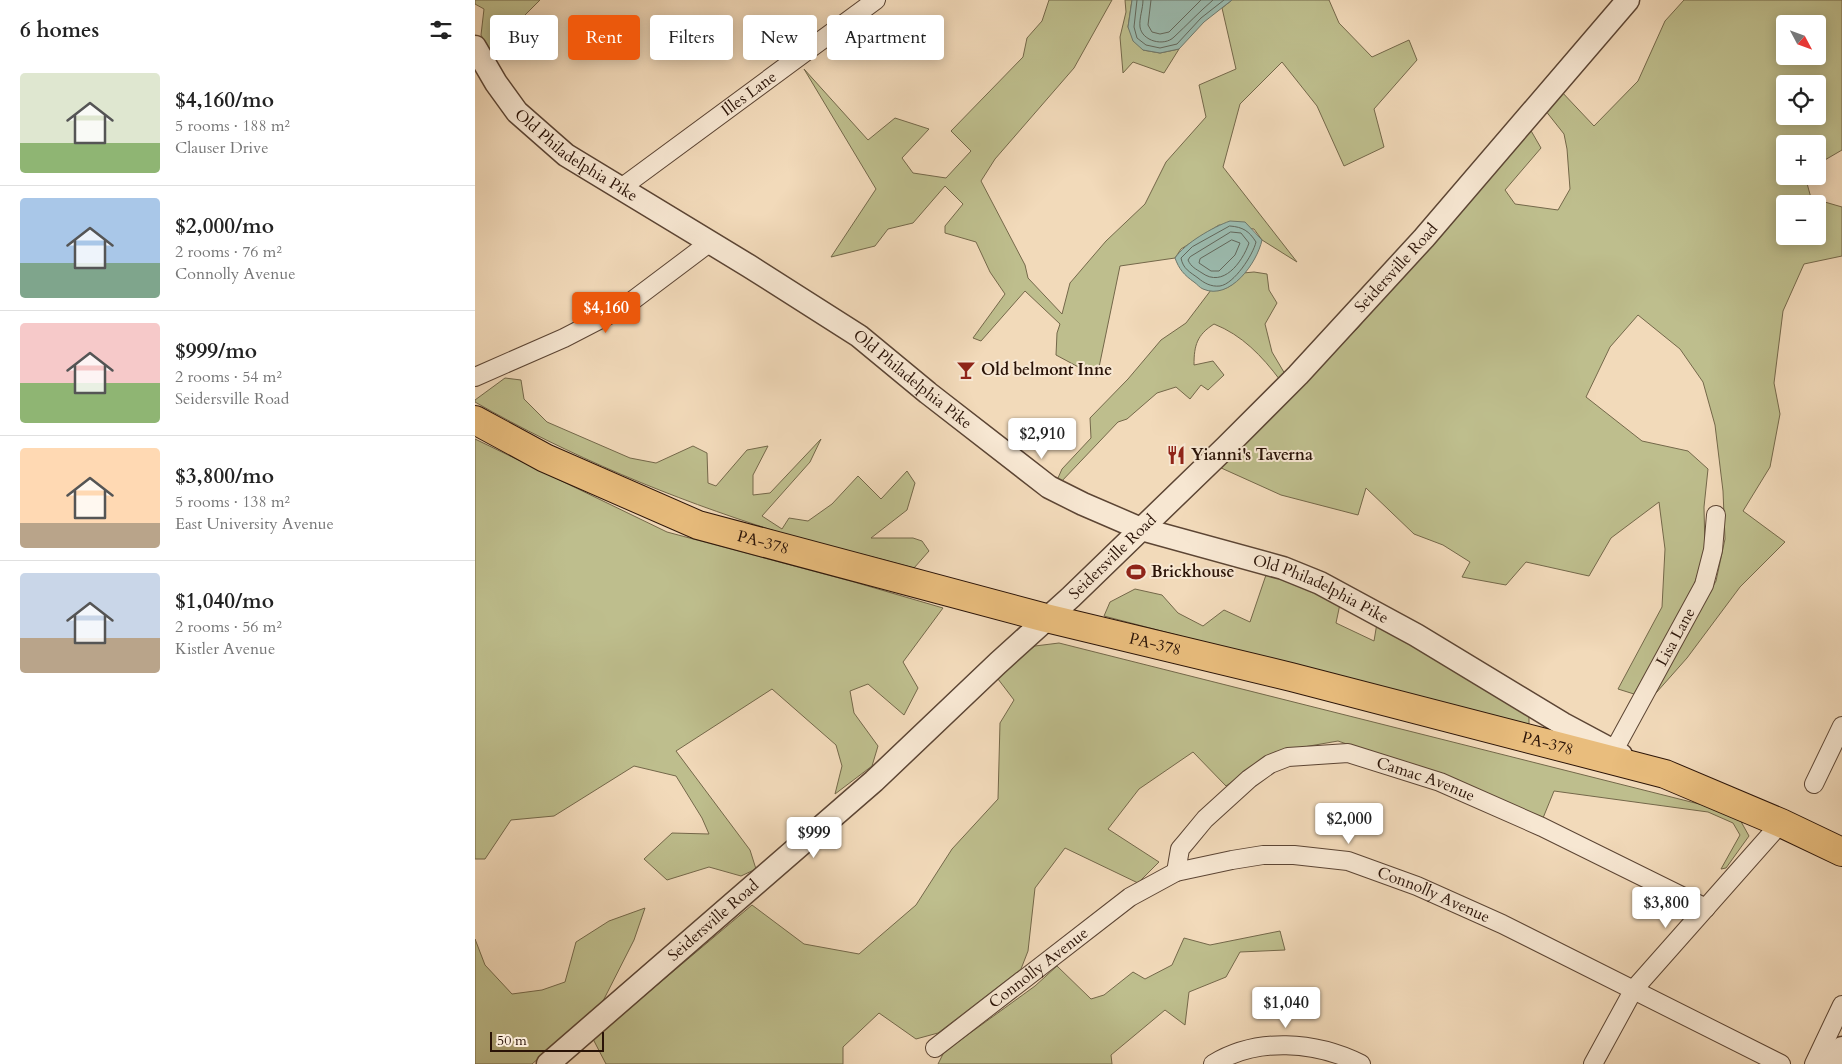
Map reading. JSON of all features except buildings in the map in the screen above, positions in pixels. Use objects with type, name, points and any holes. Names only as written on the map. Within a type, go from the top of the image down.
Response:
[{"type":"main road","name":"PA-378","points":[[475,420],[545,458],[698,525],[1046,618],[1291,677],[1665,774],[1781,823],[1842,852]]},
{"type":"street","name":"Illes Lane","points":[[621,188],[876,0]]},
{"type":"street","name":"Seidersville Road","points":[[548,1064],[874,781],[1141,529],[1298,375],[1424,238],[1629,0]]},
{"type":"street","name":"Old Philadelphia Pike","points":[[475,47],[496,83],[517,112],[543,137],[566,155],[859,336],[927,394],[1049,487],[1141,529],[1283,568],[1320,583],[1416,635],[1613,752],[1665,774]]},
{"type":"street","points":[[475,377],[564,338],[623,307],[709,243]]},
{"type":"street","name":"Lisa Lane","points":[[1613,752],[1704,585],[1713,550],[1716,515]]},
{"type":"street","points":[[1814,784],[1842,726]]},
{"type":"street","name":"Camac Avenue","points":[[1176,872],[1180,850],[1186,842],[1205,819],[1249,779],[1271,764],[1289,757],[1348,754],[1440,782],[1542,827],[1706,908]]},
{"type":"street","points":[[1593,1064],[1634,989],[1781,823]]},
{"type":"street","name":"Connolly Avenue","points":[[935,1048],[1130,897],[1176,872],[1263,855],[1294,855],[1348,861],[1449,900],[1634,989],[1781,1064]]},
{"type":"street","points":[[1814,1064],[1842,1005]]},
{"type":"street","points":[[1213,1064],[1244,1049],[1279,1045],[1309,1047],[1361,1064]]},
{"type":"street","points":[[1833,1064],[1842,1048]]},
{"type":"green space","points":[[475,0],[540,0],[525,15],[490,15],[489,51],[481,35],[484,9],[475,4]]},
{"type":"green space","points":[[1049,0],[1112,0],[1074,68],[995,159],[981,181],[1025,265],[1028,278],[1062,314],[1070,283],[1106,241],[1145,204],[1166,162],[1206,117],[1199,85],[1236,69],[1222,8],[1232,0],[1329,0],[1339,23],[1372,57],[1409,40],[1417,60],[1374,109],[1384,147],[1344,166],[1317,106],[1282,62],[1240,104],[1223,167],[1297,262],[1262,240],[1254,229],[1219,225],[1181,249],[1175,258],[1120,266],[1097,377],[1056,355],[1057,333],[1060,324],[1025,291],[981,341],[973,338],[1005,294],[990,272],[976,242],[945,233],[945,226],[963,204],[945,186],[913,223],[888,229],[875,246],[831,257],[876,189],[804,69],[868,140],[895,118],[929,129],[902,158],[913,173],[946,178],[971,151],[951,131],[1023,57],[1027,38],[1042,21]]},
{"type":"green space","points":[[1125,0],[1132,0],[1128,27],[1143,50],[1160,53],[1179,49],[1164,73],[1133,62],[1123,73],[1120,37],[1126,12]]},
{"type":"green space","points":[[1684,0],[1842,0],[1842,150],[1826,159],[1826,135],[1776,135],[1776,185],[1807,185],[1810,195],[1776,195],[1776,245],[1826,245],[1826,202],[1842,207],[1842,256],[1804,264],[1783,311],[1774,383],[1780,414],[1770,467],[1743,511],[1785,542],[1740,587],[1687,658],[1648,702],[1716,581],[1725,539],[1723,491],[1715,425],[1703,382],[1680,349],[1638,315],[1610,347],[1586,397],[1642,441],[1688,451],[1708,469],[1704,507],[1705,552],[1692,591],[1634,694],[1618,689],[1662,607],[1665,549],[1659,502],[1611,538],[1589,576],[1526,562],[1506,585],[1462,577],[1470,562],[1443,545],[1414,534],[1366,488],[1358,515],[1281,495],[1219,467],[1357,329],[1417,257],[1530,129],[1541,148],[1505,190],[1515,204],[1558,210],[1570,189],[1567,149],[1564,134],[1545,110],[1560,90],[1594,126],[1638,81],[1665,21]]},
{"type":"green space","points":[[1243,273],[1267,274],[1269,290],[1277,303],[1265,324],[1272,352],[1285,374],[1280,380],[1251,347],[1234,334],[1214,324],[1204,332],[1198,341],[1194,365],[1213,361],[1224,375],[1208,390],[1201,385],[1190,399],[1176,387],[1157,393],[1127,419],[1118,422],[1060,483],[1058,478],[1062,469],[1091,438],[1090,418],[1128,379],[1161,340],[1186,323],[1211,290],[1221,290],[1237,281]]},
{"type":"green space","points":[[505,378],[521,380],[524,399],[547,422],[630,458],[656,463],[693,446],[707,453],[708,483],[716,486],[747,450],[768,446],[753,475],[753,495],[770,493],[821,439],[810,462],[762,516],[782,529],[789,518],[808,521],[832,504],[858,476],[881,499],[907,471],[915,483],[907,510],[871,538],[913,538],[922,541],[929,551],[914,568],[775,531],[659,490],[584,458],[475,402],[475,400]]},
{"type":"green space","points":[[475,439],[667,532],[943,608],[903,662],[918,688],[904,715],[868,684],[850,691],[854,713],[878,746],[872,766],[835,794],[842,766],[836,745],[772,689],[676,751],[750,850],[756,869],[741,876],[709,867],[667,880],[644,859],[672,833],[709,834],[702,818],[676,776],[634,766],[554,816],[511,820],[485,859],[475,859]]},
{"type":"green space","points":[[1267,572],[1340,604],[1336,623],[1374,641],[1377,623],[1524,712],[1529,717],[1529,727],[1104,616],[1110,602],[1135,589],[1162,595],[1178,613],[1203,626],[1224,610],[1250,622]]},
{"type":"green space","points":[[1059,643],[1711,807],[1739,818],[1749,836],[1726,868],[1721,869],[1740,835],[1733,823],[1708,812],[1554,791],[1543,818],[1437,775],[1338,741],[1275,752],[1226,786],[1193,752],[1139,789],[1108,829],[1159,862],[1138,883],[1065,848],[1035,888],[1028,951],[1021,969],[938,1033],[916,1039],[879,1013],[843,1047],[843,1064],[606,1064],[593,1039],[752,905],[804,944],[859,954],[916,905],[952,849],[998,799],[1000,723],[1014,700],[998,679],[1014,660],[1035,646]]},
{"type":"green space","points":[[645,908],[634,940],[602,1003],[532,1064],[475,1064],[475,939],[485,965],[512,994],[542,990],[565,982],[576,942],[609,921]]},
{"type":"green space","points":[[1280,931],[1285,950],[1240,952],[1226,977],[1189,992],[1185,1025],[1165,1010],[1111,1055],[1112,1064],[938,1064],[944,1052],[1035,986],[1057,966],[1091,999],[1104,995],[1133,972],[1145,979],[1172,965],[1184,938],[1210,945]]},
{"type":"water","points":[[1132,0],[1232,0],[1204,22],[1179,49],[1160,53],[1143,50],[1133,41],[1128,27]]},
{"type":"water","points":[[1230,221],[1245,222],[1262,240],[1259,249],[1248,269],[1232,285],[1223,290],[1203,289],[1180,269],[1175,258],[1185,247],[1200,236]]},
{"type":"place","name":"Old belmont Inne","points":[[966,370]]},
{"type":"place","name":"Yianni's Taverna","points":[[1176,455]]},
{"type":"place","name":"Brickhouse","points":[[1136,572]]}]
